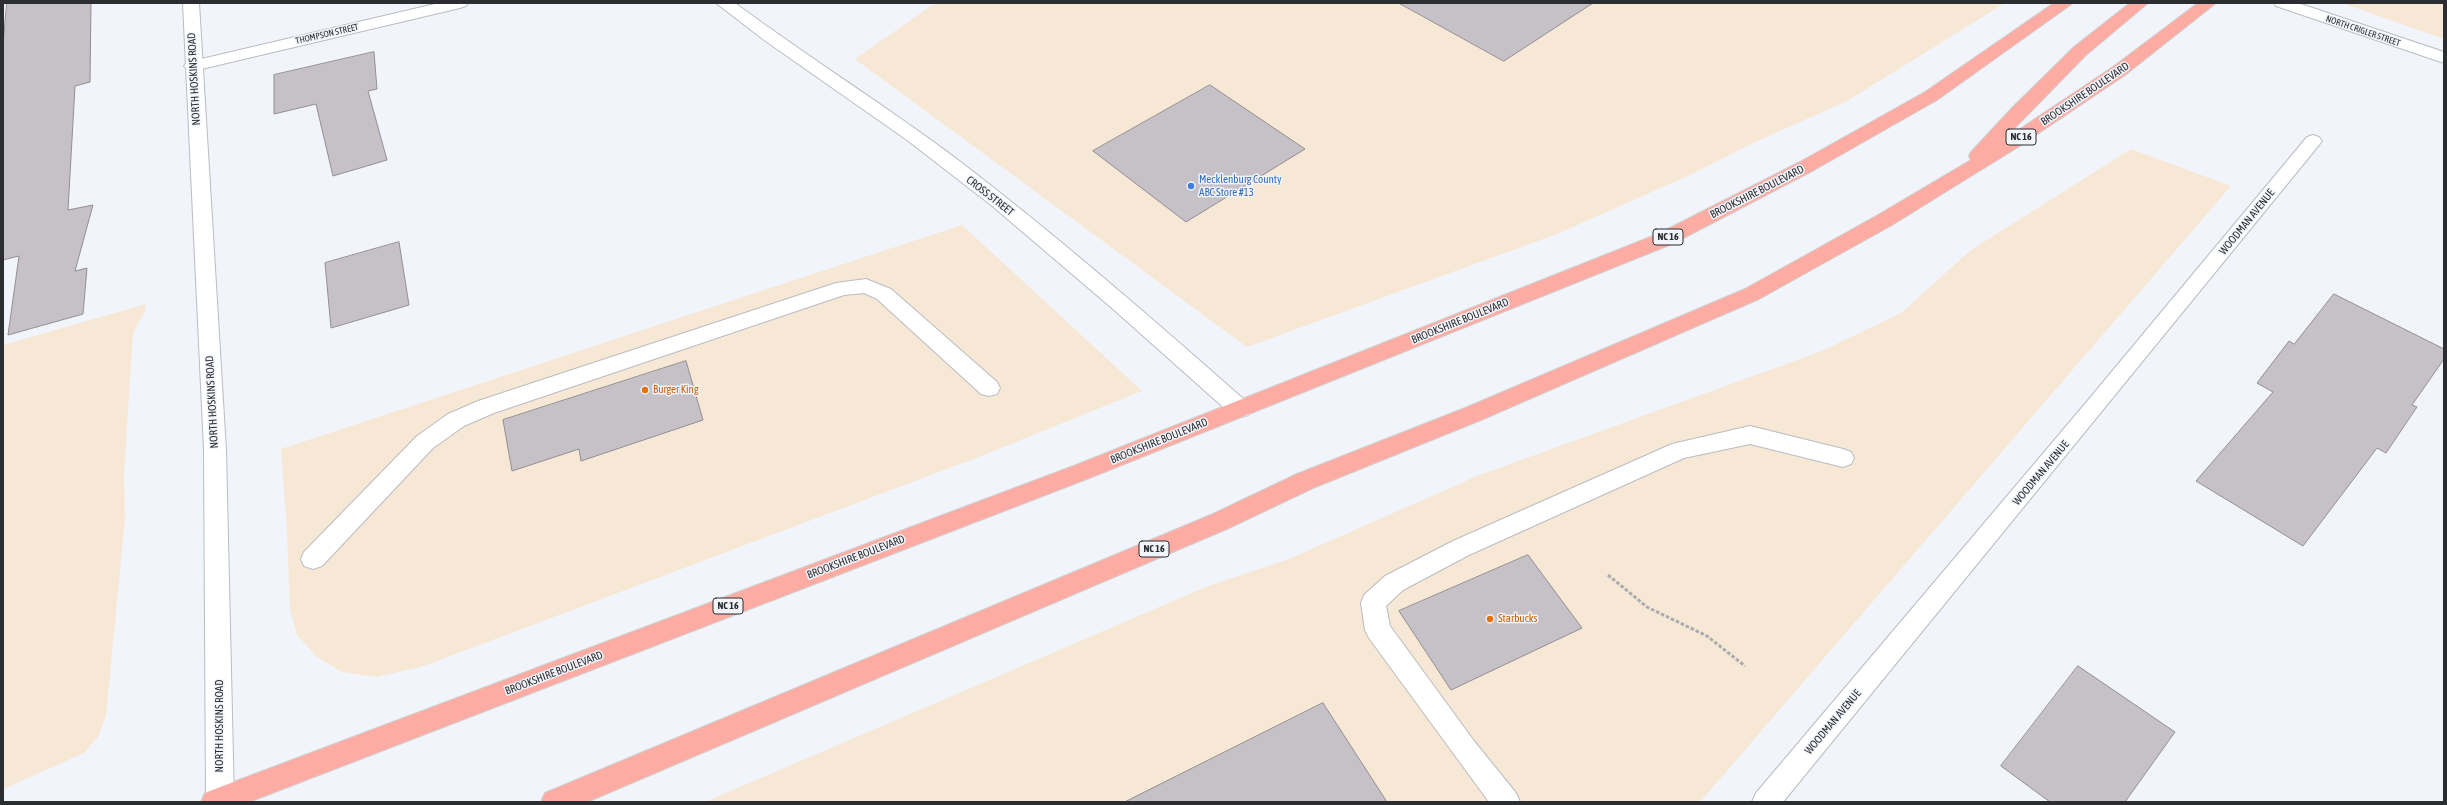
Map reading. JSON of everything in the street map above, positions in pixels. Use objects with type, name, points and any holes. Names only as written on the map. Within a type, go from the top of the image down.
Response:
[{"type":"highway","name":"BROOKSHIRE BOULEVARD","points":[[219,801],[1240,409],[1666,239],[1807,166],[1931,96],[2065,3]]},
{"type":"highway","points":[[1961,174],[2019,111],[2080,51],[2140,3]]},
{"type":"highway","name":"BROOKSHIRE BOULEVARD","points":[[555,802],[1221,521],[1305,481],[1473,414],[1752,294],[1885,220],[2012,143],[2119,71],[2208,3]]},
{"type":"street","name":"NORTH HOSKINS ROAD","points":[[191,3],[193,66],[215,450],[219,801]]},
{"type":"street","name":"THOMPSON STREET","points":[[193,66],[460,3]]},
{"type":"street","name":"CROSS STREET","points":[[724,3],[779,44],[913,136],[1044,238],[1240,409]]},
{"type":"street","name":"NORTH CRIGLER STREET","points":[[2282,3],[2444,58]]},
{"type":"street","name":"WOODMAN AVENUE","points":[[1766,802],[2092,411],[2313,141]]},
{"type":"street","points":[[313,559],[425,442],[456,420],[494,404],[843,288],[866,286],[884,294],[989,388]]},
{"type":"street","points":[[1506,802],[1465,750],[1378,630],[1373,603],[1394,583],[1461,548],[1680,450],[1750,435],[1843,458]]},
{"type":"path","points":[[1608,575],[1647,607],[1707,636],[1745,666]]},
{"type":"shaded area","points":[[935,3],[2005,3],[1847,101],[1753,143],[1690,175],[1557,234],[1247,347],[855,59]]},
{"type":"shaded area","points":[[2342,3],[2444,3],[2444,39]]},
{"type":"shaded area","points":[[2131,149],[2231,186],[1700,802],[705,802],[1208,586],[1289,559],[1477,476],[1822,351],[1901,313],[1971,250]]},
{"type":"shaded area","points":[[962,225],[1142,391],[976,458],[421,667],[376,677],[342,672],[317,657],[297,635],[290,609],[287,531],[281,449]]},
{"type":"shaded area","points":[[146,304],[145,311],[133,333],[124,474],[125,518],[106,716],[98,737],[84,753],[3,789],[3,345]]},
{"type":"building","points":[[7,3],[91,3],[90,82],[75,86],[68,210],[93,205],[75,271],[87,268],[83,314],[8,335],[19,256],[3,260],[3,46]]},
{"type":"building","points":[[1399,3],[1593,3],[1504,61]]},
{"type":"building","points":[[374,52],[377,89],[368,91],[387,160],[333,176],[316,104],[274,114],[274,75]]},
{"type":"building","name":"Mecklenburg County ABC Store #13","points":[[1210,85],[1305,149],[1186,222],[1093,151]]},
{"type":"building","points":[[399,242],[409,305],[331,328],[325,263]]},
{"type":"building","points":[[2334,294],[2444,349],[2444,359],[2412,405],[2417,407],[2386,453],[2377,448],[2303,546],[2196,481],[2273,392],[2257,383],[2289,341],[2294,344]]},
{"type":"building","name":"Burger King","points":[[686,361],[703,420],[581,461],[579,449],[512,471],[503,420]]},
{"type":"building","name":"Starbucks","points":[[1528,555],[1582,628],[1451,690],[1399,611]]},
{"type":"building","points":[[2078,666],[2175,732],[2125,802],[2050,802],[2001,766]]},
{"type":"building","points":[[1323,703],[1387,802],[1125,802]]},
{"type":"place","name":"Mecklenburg County ABC Store #13","points":[[1191,186]]},
{"type":"place","name":"Burger King","points":[[645,390]]},
{"type":"place","name":"Starbucks","points":[[1490,619]]}]
